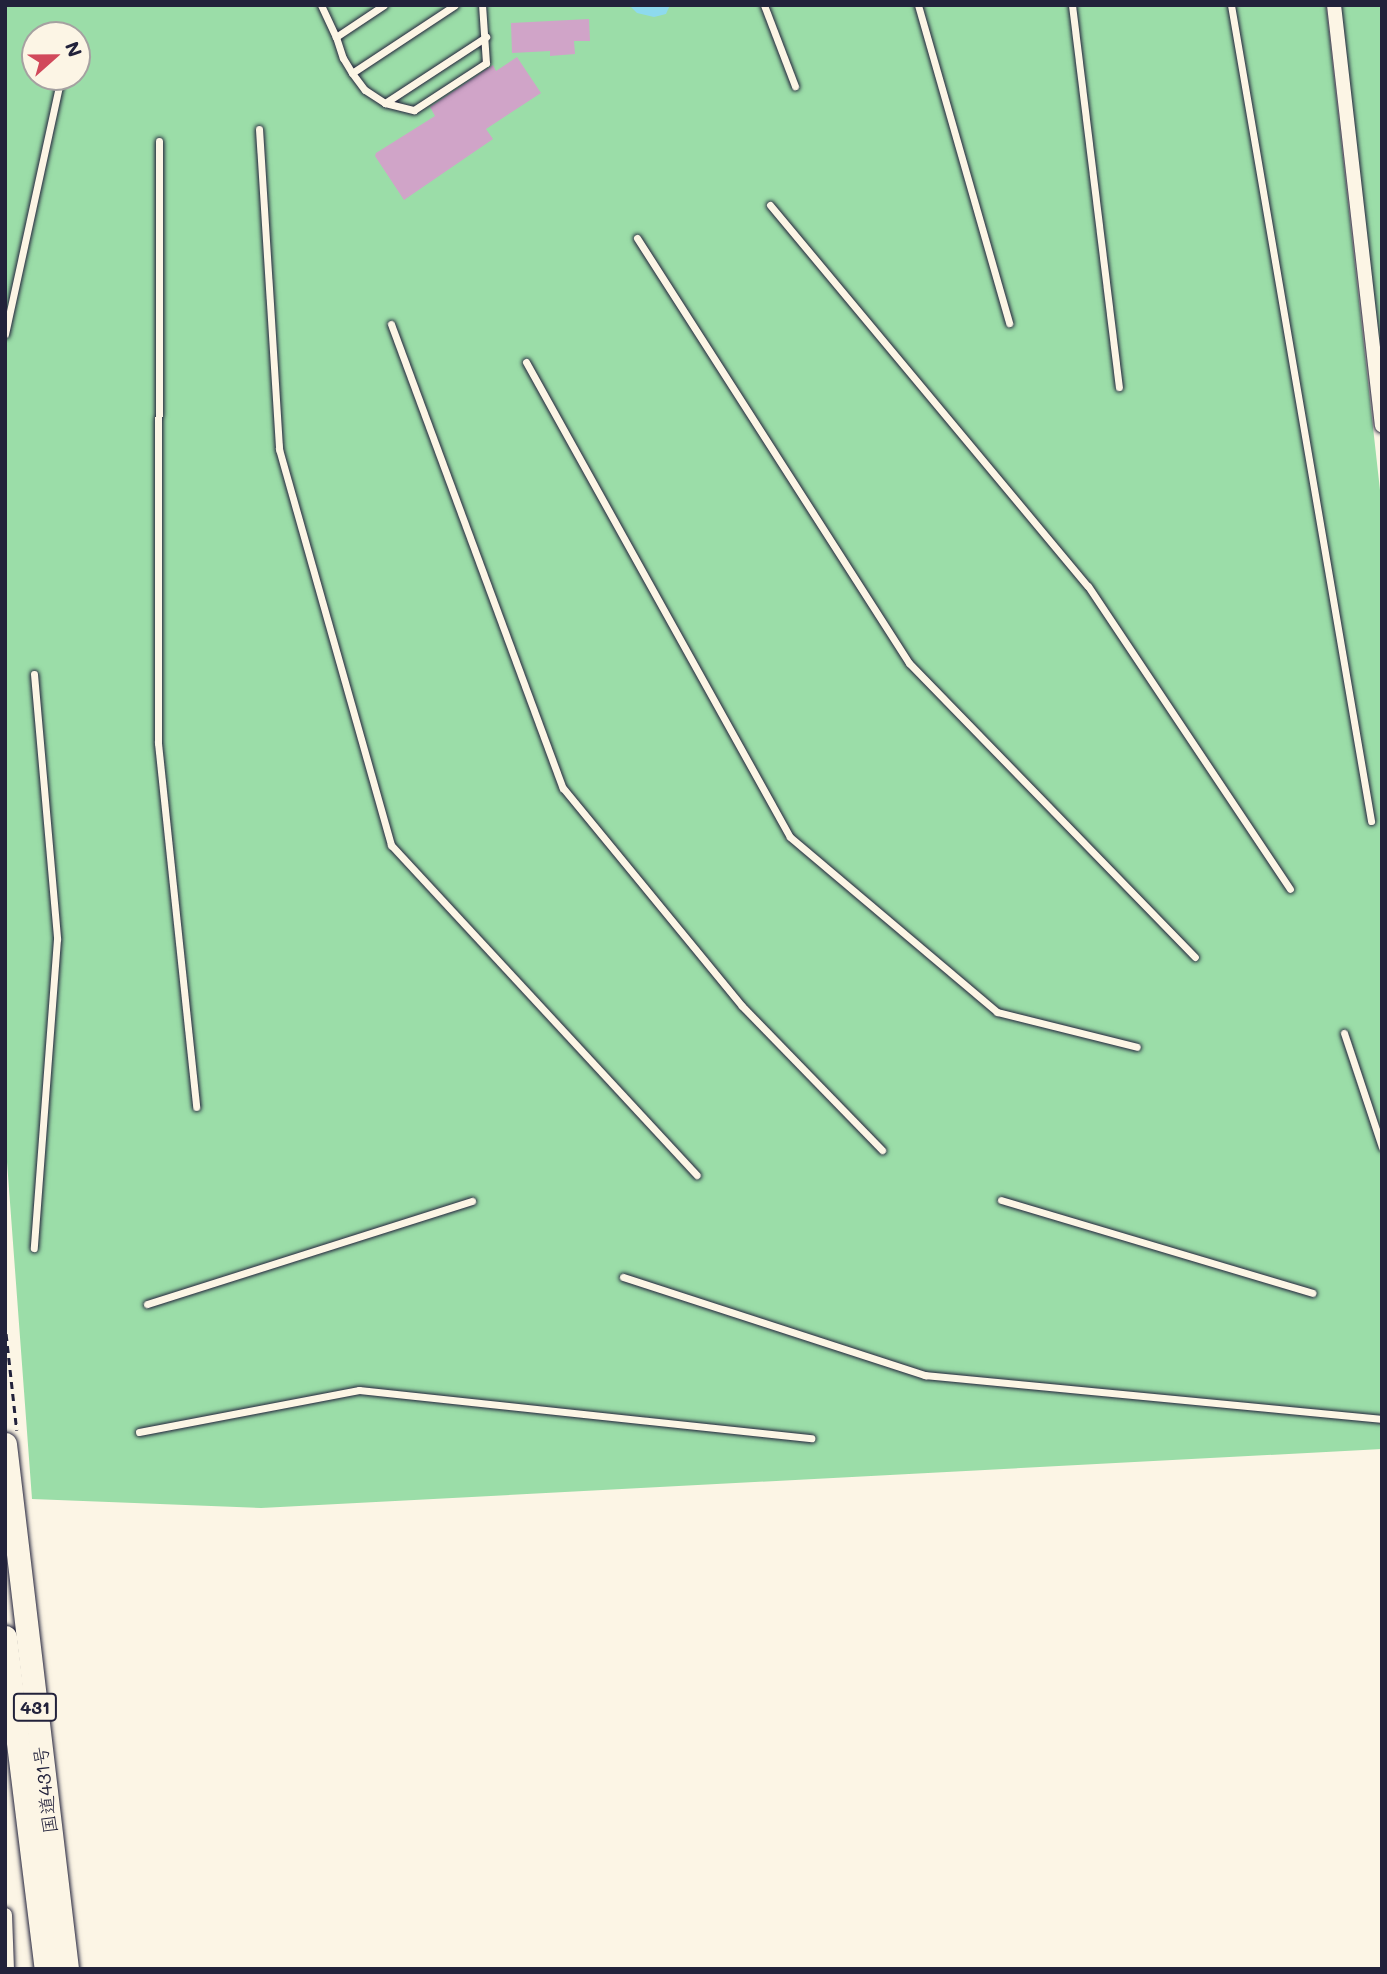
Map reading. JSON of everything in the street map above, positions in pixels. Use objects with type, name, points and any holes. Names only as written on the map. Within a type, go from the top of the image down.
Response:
[{"type":"highway","name":"国道431号","points":[[12,1439],[67,1969]]},
{"type":"highway","name":"国道431号","points":[[5,1637],[15,1784],[46,1969]]},
{"type":"street","points":[[1334,5],[1382,425]]},
{"type":"street","points":[[5,1915],[7,1969]]},
{"type":"lane","points":[[321,5],[336,37],[342,58],[365,90],[385,103],[414,110],[486,63],[482,5]]},
{"type":"lane","points":[[336,37],[384,5]]},
{"type":"lane","points":[[352,73],[456,5]]},
{"type":"lane","points":[[764,5],[795,86]]},
{"type":"lane","points":[[918,5],[1009,323]]},
{"type":"lane","points":[[1072,5],[1119,387]]},
{"type":"lane","points":[[1231,5],[1371,821]]},
{"type":"lane","points":[[385,103],[486,37]]},
{"type":"lane","points":[[5,334],[58,91]]},
{"type":"lane","points":[[259,129],[279,449],[391,845],[696,1175]]},
{"type":"lane","points":[[159,141],[158,743],[196,1107]]},
{"type":"lane","points":[[770,205],[1088,586],[1290,888]]},
{"type":"lane","points":[[637,238],[909,663],[1195,957]]},
{"type":"lane","points":[[391,324],[563,788],[742,1006],[881,1150]]},
{"type":"lane","points":[[526,362],[790,837],[997,1012],[1137,1047]]},
{"type":"lane","points":[[34,674],[57,939],[34,1248]]},
{"type":"lane","points":[[1344,1033],[1382,1147]]},
{"type":"lane","points":[[1001,1200],[1311,1293]]},
{"type":"lane","points":[[148,1304],[472,1201]]},
{"type":"lane","points":[[623,1277],[925,1376],[1382,1419]]},
{"type":"lane","points":[[139,1432],[359,1390],[811,1438]]},
{"type":"path","points":[[5,1322],[12,1439]]},
{"type":"green space","points":[[5,5],[1326,5],[1382,508],[1382,1449],[261,1508],[32,1499],[5,1135]]},
{"type":"green space","points":[[1338,5],[1382,5],[1382,370]]},
{"type":"water","points":[[629,5],[670,5],[666,14],[654,17],[637,13]]},
{"type":"building","points":[[589,19],[590,41],[574,41],[575,54],[550,56],[550,51],[512,53],[511,23]]},
{"type":"building","points":[[517,57],[541,93],[486,129],[493,139],[404,200],[375,156],[376,153],[435,116],[430,107],[493,65],[496,71]]}]
